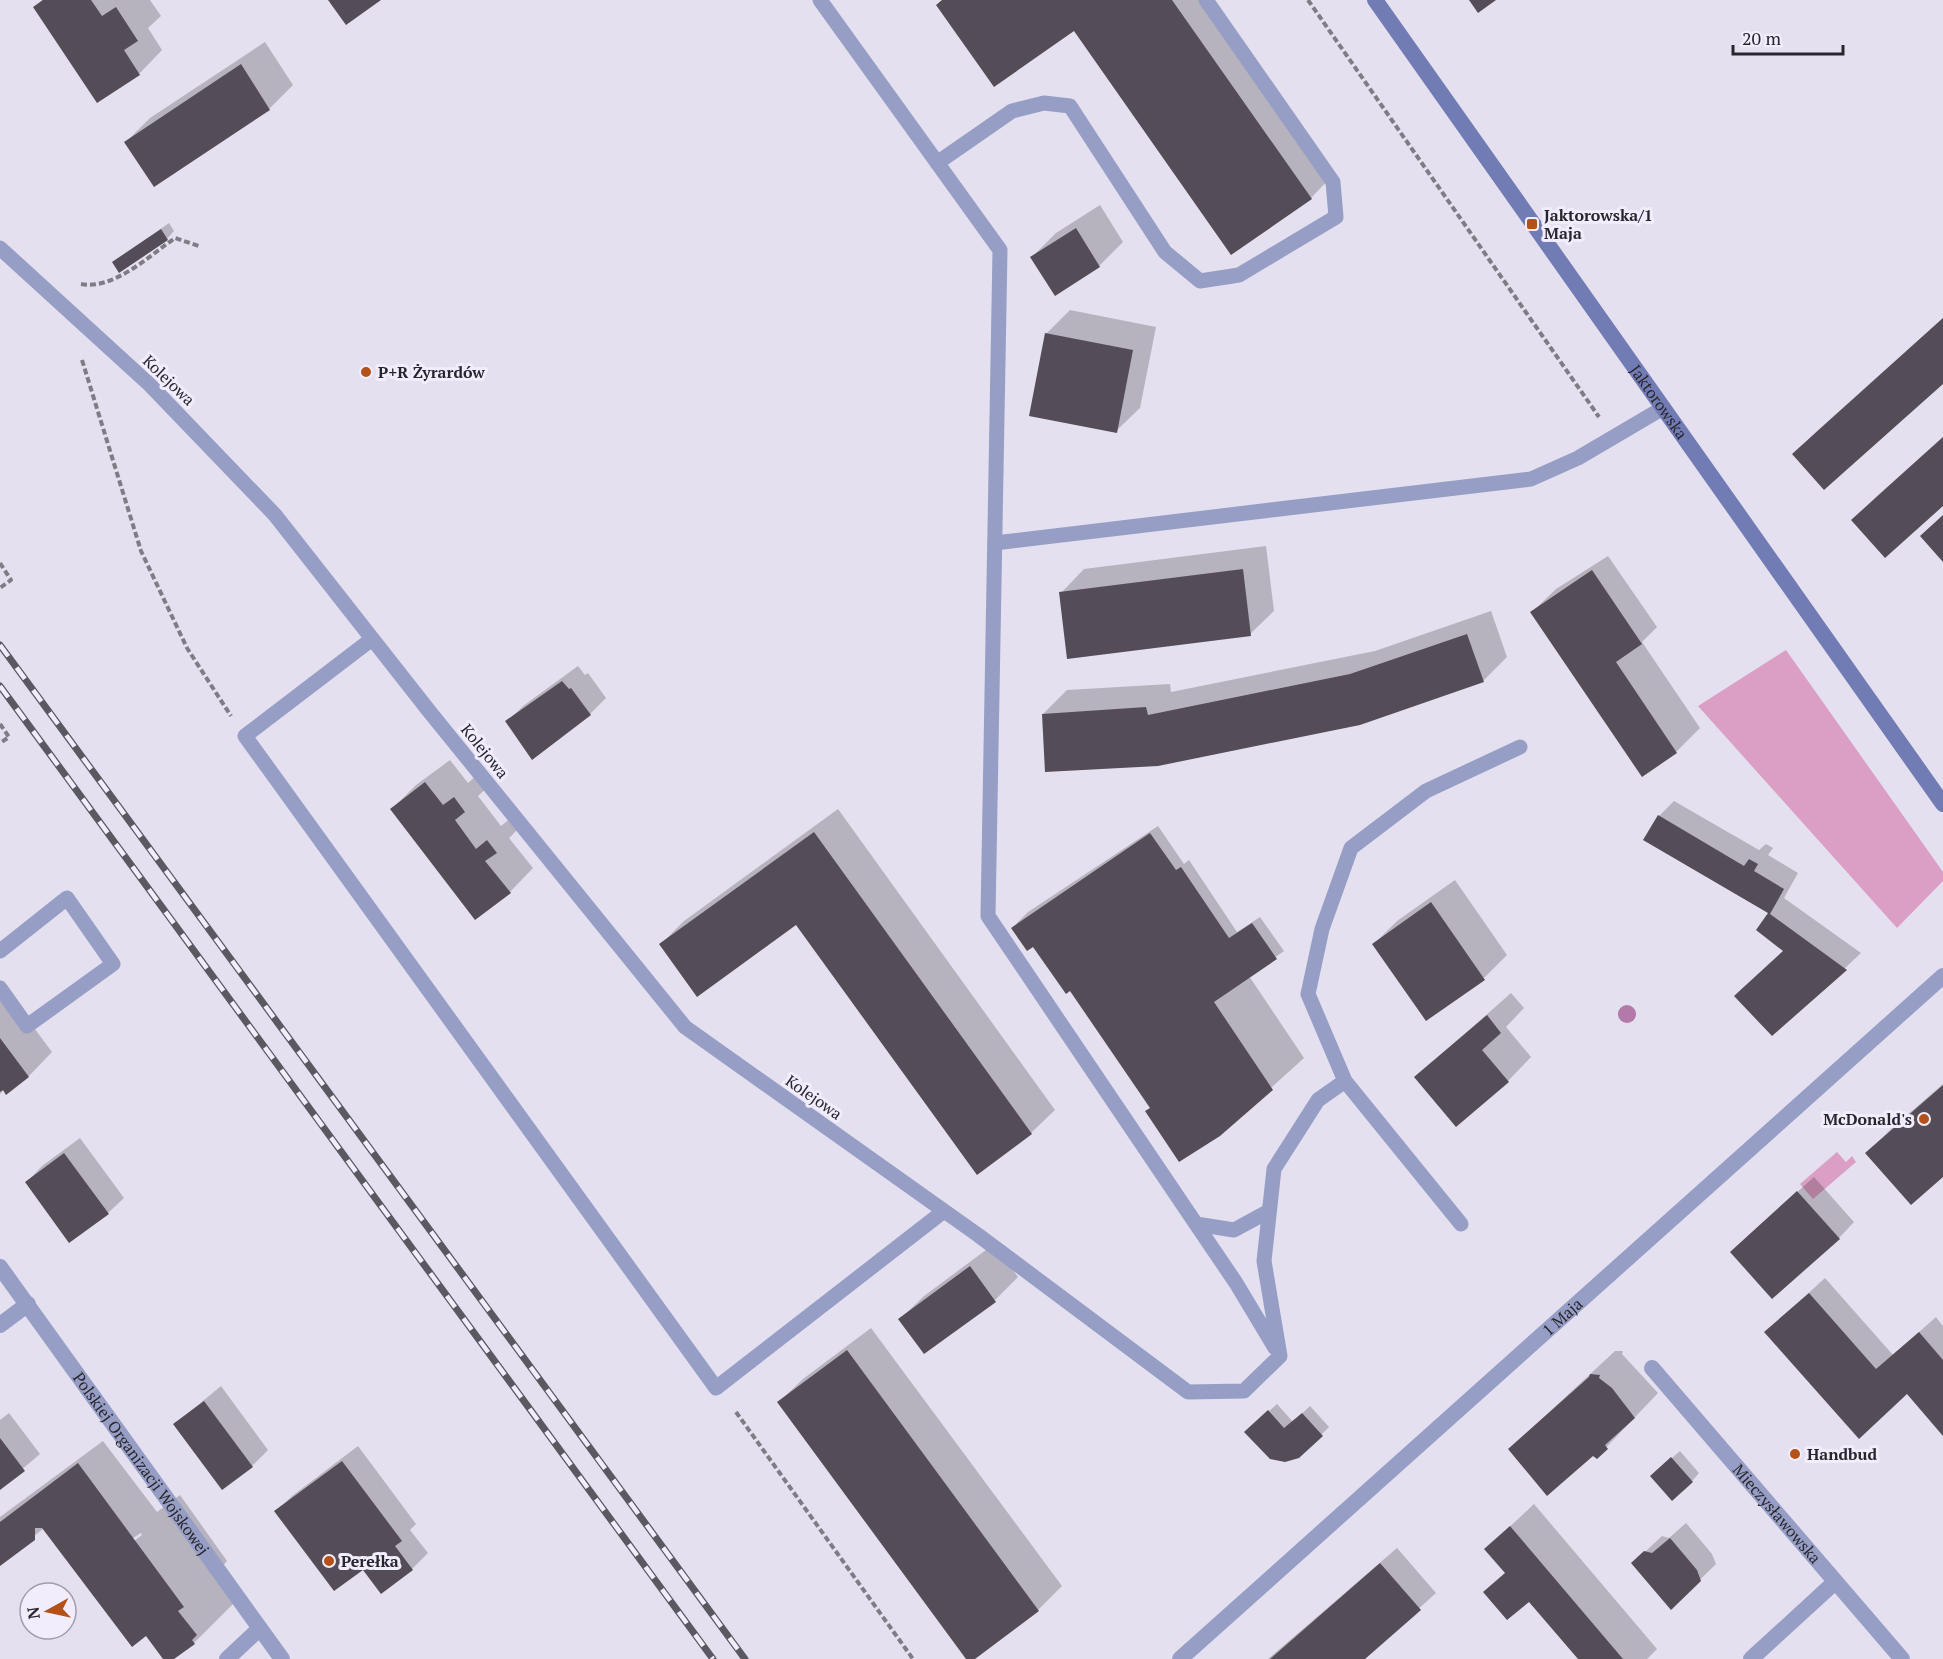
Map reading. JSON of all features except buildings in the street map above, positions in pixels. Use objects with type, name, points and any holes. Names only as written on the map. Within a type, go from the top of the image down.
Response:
[{"type":"main road","name":"Jaktorowska","points":[[1375,0],[1943,804]]},
{"type":"street","name":"1 Maja","points":[[1180,1659],[1943,976]]},
{"type":"street","name":"Polskiej Organizacji Wojskowej","points":[[0,1267],[282,1659]]},
{"type":"street","points":[[0,1325],[28,1304]]},
{"type":"street","name":"Mieczysławowska","points":[[1652,1368],[1902,1659]]},
{"type":"street","points":[[1751,1659],[1835,1582]]},
{"type":"street","points":[[227,1659],[259,1629]]},
{"type":"lane","points":[[820,0],[1000,250],[988,916],[1236,1282],[1280,1356]]},
{"type":"lane","points":[[937,163],[1012,111],[1044,103],[1070,106],[1165,252],[1200,281],[1239,275],[1336,218],[1333,182],[1206,0]]},
{"type":"lane","name":"Kolejowa","points":[[0,248],[150,385],[275,515],[685,1027],[978,1235],[1188,1392],[1244,1391],[1280,1356]]},
{"type":"lane","points":[[995,543],[1531,479],[1612,438],[1663,408]]},
{"type":"lane","points":[[372,639],[245,736],[716,1388],[944,1211]]},
{"type":"lane","points":[[1461,1224],[1345,1081],[1308,994],[1322,929],[1352,848],[1426,791],[1520,747]]},
{"type":"lane","points":[[0,951],[67,898],[113,964],[27,1026],[0,988]]},
{"type":"lane","points":[[1280,1356],[1264,1261],[1274,1169],[1318,1100],[1345,1081]]},
{"type":"lane","points":[[1196,1224],[1234,1230],[1269,1211]]},
{"type":"path","points":[[1308,0],[1612,438]]},
{"type":"path","points":[[78,283],[102,283],[114,278],[175,238],[199,246]]},
{"type":"path","points":[[79,350],[141,551],[187,648],[245,736]]},
{"type":"path","points":[[0,563],[11,580],[0,588]]},
{"type":"path","points":[[0,724],[9,737],[0,743]]},
{"type":"path","points":[[736,1412],[913,1659]]},
{"type":"shaded area","points":[[1786,650],[1943,872],[1943,881],[1897,928],[1698,706]]},
{"type":"shaded area","points":[[1837,1152],[1846,1162],[1852,1156],[1856,1162],[1813,1199],[1800,1184]]},
{"type":"railway","points":[[0,645],[745,1659]]},
{"type":"railway","points":[[0,686],[713,1659]]},
{"type":"place","name":"Jaktorowska/1 Maja","points":[[1532,224]]},
{"type":"place","name":"P+R Żyrardów","points":[[366,372]]},
{"type":"place","name":"McDonald's","points":[[1924,1119]]},
{"type":"place","name":"Handbud","points":[[1795,1454]]},
{"type":"place","name":"Perełka","points":[[329,1561]]}]
